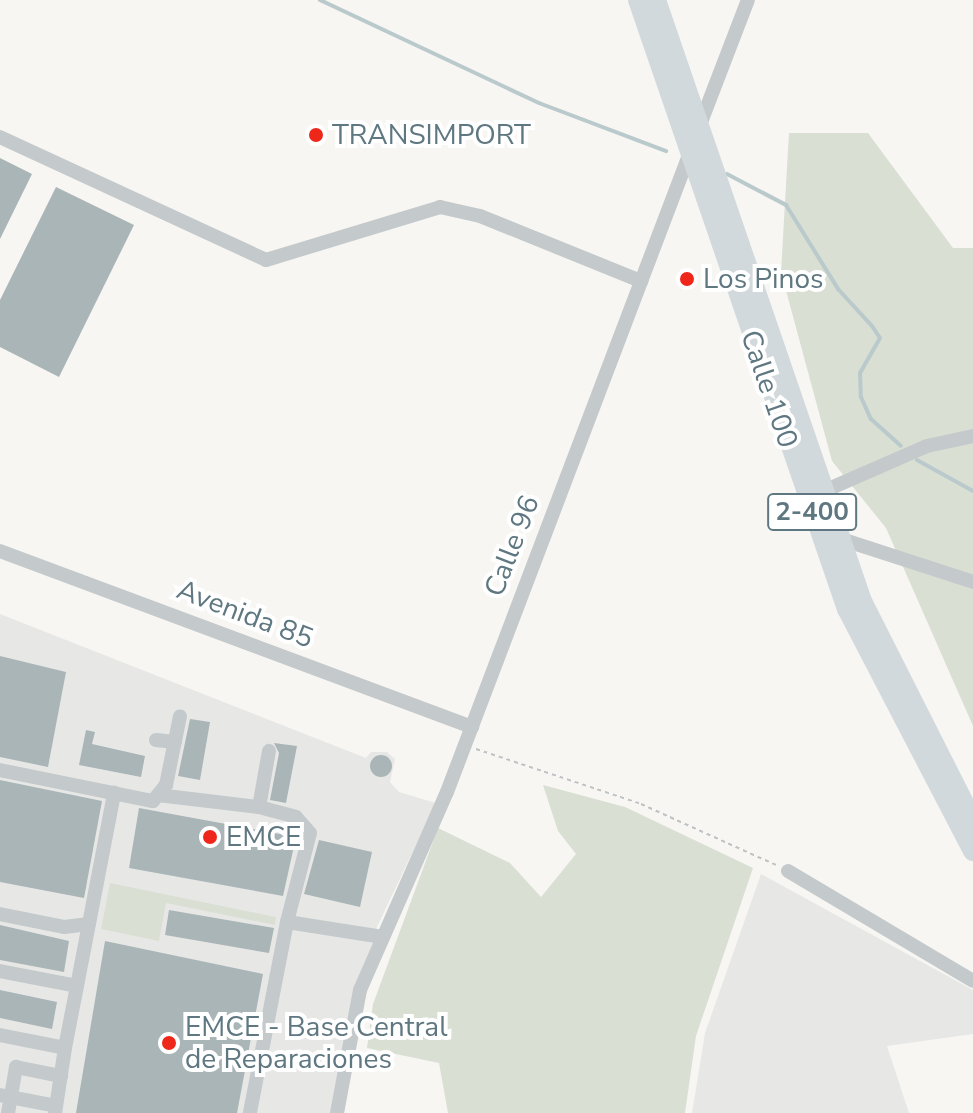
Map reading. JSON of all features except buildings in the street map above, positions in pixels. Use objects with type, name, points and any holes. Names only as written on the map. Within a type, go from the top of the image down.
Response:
[{"type":"highway","name":"Calle 100","points":[[638,0],[688,157],[847,609],[973,851]]},
{"type":"highway","name":"Calle 100","points":[[656,0],[698,131],[862,601],[973,821]]},
{"type":"street","name":"Calle 96","points":[[337,1113],[360,990],[465,745],[748,0]]},
{"type":"street","points":[[0,137],[266,260],[440,207],[480,216],[641,281]]},
{"type":"street","points":[[824,491],[949,439],[973,436]]},
{"type":"street","points":[[841,539],[973,582]]},
{"type":"street","name":"Avenida 85","points":[[0,551],[472,727]]},
{"type":"street","points":[[0,770],[153,801],[166,785],[180,716]]},
{"type":"street","points":[[156,740],[175,742]]},
{"type":"street","points":[[259,807],[269,751]]},
{"type":"street","points":[[5,1096],[56,1110],[114,793]]},
{"type":"street","points":[[158,795],[259,807],[306,822],[310,833],[287,922],[250,1113]]},
{"type":"street","points":[[788,871],[973,981]]},
{"type":"street","points":[[0,914],[64,927],[89,924]]},
{"type":"street","points":[[287,922],[383,937]]},
{"type":"street","points":[[0,971],[77,986]]},
{"type":"street","points":[[0,1035],[65,1048]]},
{"type":"street","points":[[8,1113],[5,1096],[16,1067],[61,1076]]},
{"type":"path","points":[[465,745],[641,804],[788,871]]},
{"type":"shaded area","points":[[789,133],[868,133],[953,248],[973,248],[973,726],[886,528],[832,461],[781,272]]},
{"type":"shaded area","name":"EMCE","points":[[0,614],[366,758],[371,752],[387,752],[395,759],[390,782],[399,792],[436,803],[377,927],[333,1113],[0,1113]]},
{"type":"shaded area","points":[[543,785],[625,807],[753,868],[696,1036],[685,1113],[448,1113],[439,1063],[367,1048],[373,1004],[438,828],[510,863],[541,897],[576,854],[558,831]]},
{"type":"shaded area","points":[[761,874],[973,990],[973,1034],[887,1046],[909,1113],[692,1113],[705,1033]]},
{"type":"shaded area","points":[[110,883],[276,917],[275,925],[166,903],[159,941],[101,929]]},
{"type":"waterway","points":[[320,0],[539,103],[666,151]]},
{"type":"waterway","points":[[727,174],[786,205],[838,289],[880,338],[860,373],[861,397],[871,419],[901,446]]},
{"type":"waterway","points":[[917,460],[973,491]]},
{"type":"place","name":"TRANSIMPORT","points":[[316,135]]},
{"type":"place","name":"Los Pinos","points":[[687,279]]},
{"type":"place","name":"EMCE","points":[[210,837]]},
{"type":"place","name":"EMCE - Base Central de Reparaciones","points":[[169,1043]]}]
